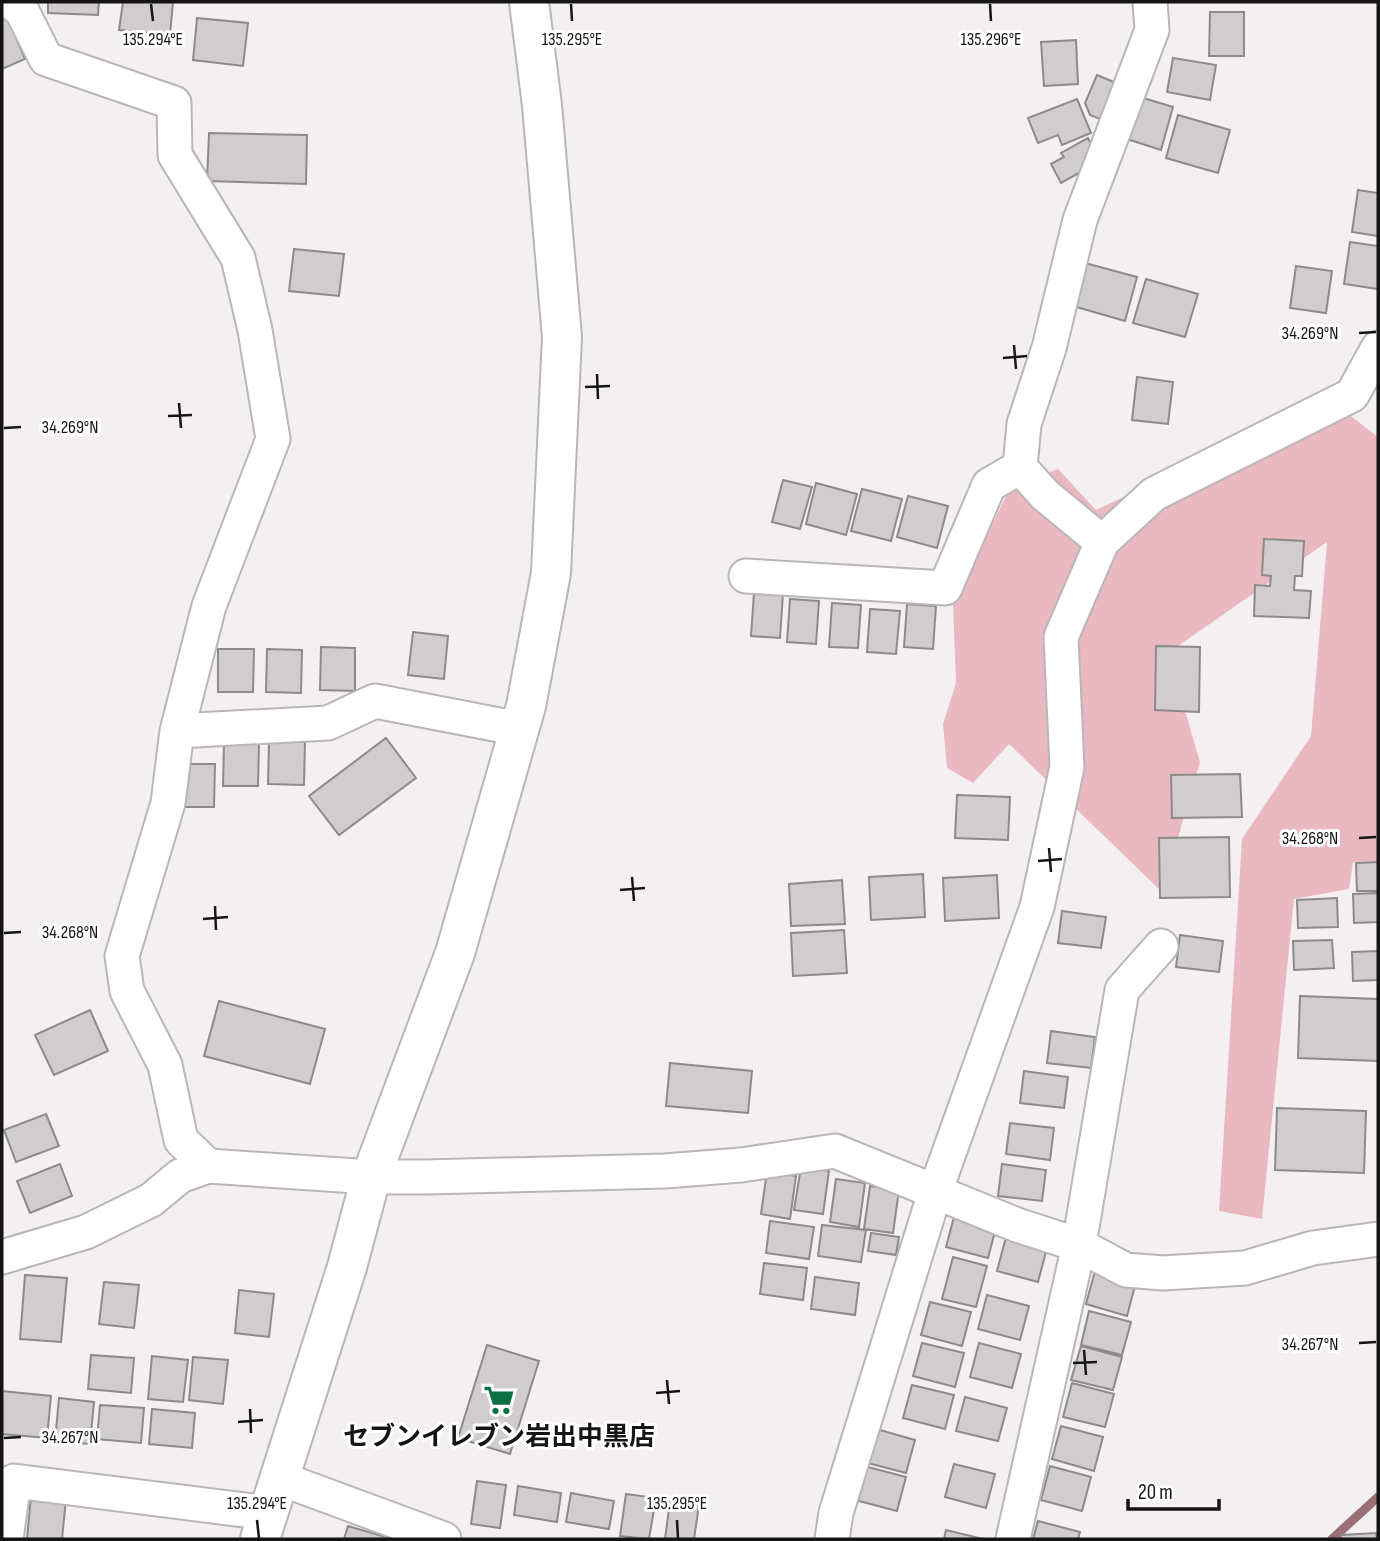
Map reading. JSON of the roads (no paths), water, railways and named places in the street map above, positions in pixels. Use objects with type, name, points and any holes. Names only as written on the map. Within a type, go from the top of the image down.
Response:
[{"type":"street","points":[[11,2],[22,11],[46,59],[174,103],[175,155],[238,258],[252,318],[273,439],[209,606],[177,730],[168,803],[122,956],[127,991],[165,1065],[181,1140],[208,1166]]},
{"type":"street","points":[[269,1510],[347,1267],[371,1177],[455,953],[520,729],[551,573],[562,337],[542,105],[529,2]]},
{"type":"street","points":[[1102,542],[1045,495],[1020,467],[1024,424],[1049,348],[1080,220],[1152,30],[1150,2]]},
{"type":"street","points":[[832,1539],[836,1513],[935,1192],[1037,907],[1067,767],[1061,637],[1102,542],[1154,494],[1352,395],[1378,348]]},
{"type":"street","points":[[746,576],[945,588],[989,485],[1020,467]]},
{"type":"street","points":[[177,730],[328,723],[376,701],[520,729]]},
{"type":"street","points":[[1013,1539],[1079,1245],[1122,990],[1161,946]]},
{"type":"street","points":[[2,1257],[86,1232],[151,1200],[180,1176],[208,1166],[371,1177],[665,1171],[741,1165],[835,1151],[1017,1225],[1079,1245],[1126,1270],[1163,1273],[1245,1268],[1313,1248],[1378,1239]]},
{"type":"street","points":[[6,1539],[14,1481],[269,1510],[444,1539]]},
{"type":"waterway","points":[[1332,1539],[1378,1497]]},
{"type":"place","name":"セブンイレブン岩出中黒店","points":[[499,1400]]}]
